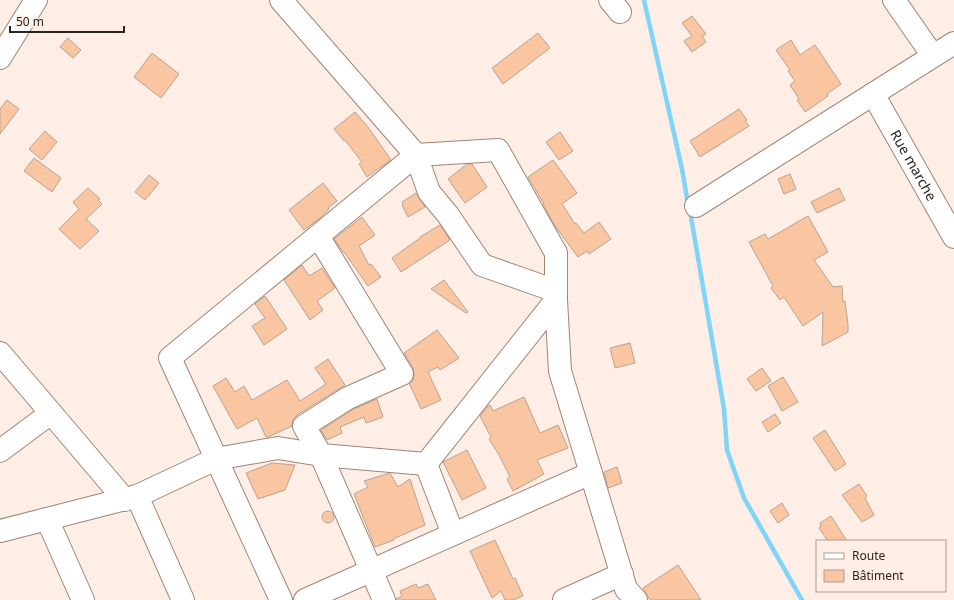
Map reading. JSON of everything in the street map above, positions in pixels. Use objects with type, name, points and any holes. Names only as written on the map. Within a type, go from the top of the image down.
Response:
[{"type":"street","points":[[0,58],[36,0]]},
{"type":"street","points":[[282,0],[416,155],[429,192],[448,215],[482,265],[556,296]]},
{"type":"street","points":[[894,0],[934,56]]},
{"type":"street","points":[[696,206],[954,43]]},
{"type":"street","name":"Rue marche","points":[[874,94],[954,237]]},
{"type":"street","points":[[281,600],[170,358],[416,155],[498,150],[556,253],[556,296],[560,371],[626,589],[634,599]]},
{"type":"street","points":[[318,236],[402,374],[348,398],[304,426],[321,455],[370,571],[384,600]]},
{"type":"street","points":[[426,464],[556,296]]},
{"type":"street","points":[[0,353],[51,413],[131,498],[183,600]]},
{"type":"street","points":[[0,451],[51,413]]},
{"type":"street","points":[[0,531],[131,498],[216,459],[278,448],[321,455],[426,464]]},
{"type":"street","points":[[426,464],[453,534]]},
{"type":"street","points":[[305,600],[591,473]]},
{"type":"street","points":[[48,519],[83,600]]},
{"type":"street","points":[[564,600],[622,574]]},
{"type":"building","points":[[692,16],[706,34],[702,36],[706,42],[692,52],[684,41],[692,36],[682,23]]},
{"type":"building","points":[[538,33],[550,48],[503,84],[492,68]]},
{"type":"building","points":[[68,38],[81,50],[73,58],[60,47]]},
{"type":"building","points":[[791,40],[800,55],[815,45],[841,84],[827,94],[828,96],[805,112],[790,85],[795,81],[788,71],[790,70],[776,50]]},
{"type":"building","points":[[152,53],[179,74],[161,98],[134,77]]},
{"type":"building","points":[[7,100],[19,109],[0,134],[0,109]]},
{"type":"building","points":[[739,109],[747,120],[745,121],[749,126],[700,157],[690,141]]},
{"type":"building","points":[[355,112],[368,127],[391,160],[367,177],[359,164],[362,162],[345,140],[344,141],[334,129]]},
{"type":"building","points":[[45,131],[57,142],[42,160],[29,149]]},
{"type":"building","points":[[560,132],[573,151],[559,160],[546,142]]},
{"type":"building","points":[[34,158],[61,178],[52,192],[24,171]]},
{"type":"building","points":[[553,160],[577,193],[562,204],[575,224],[576,223],[584,233],[599,222],[611,239],[589,254],[587,251],[578,257],[555,226],[528,177]]},
{"type":"building","points":[[467,164],[472,164],[487,187],[465,203],[448,179]]},
{"type":"building","points":[[790,174],[796,189],[784,194],[778,179]]},
{"type":"building","points":[[149,175],[159,183],[145,200],[135,192]]},
{"type":"building","points":[[323,183],[337,201],[328,208],[329,209],[320,218],[304,230],[289,210]]},
{"type":"building","points":[[88,188],[100,199],[98,200],[102,204],[86,219],[99,231],[80,249],[59,229],[79,209],[73,202]]},
{"type":"building","points":[[839,188],[845,200],[817,213],[811,202]]},
{"type":"building","points":[[416,193],[425,207],[408,217],[402,202]]},
{"type":"building","points":[[808,216],[828,252],[814,260],[833,287],[842,286],[843,302],[845,301],[848,324],[848,332],[822,346],[823,312],[803,326],[784,297],[780,300],[771,288],[773,286],[749,242],[765,234],[768,239]]},
{"type":"building","points":[[362,217],[375,235],[359,246],[369,265],[371,264],[381,277],[368,286],[334,239]]},
{"type":"building","points":[[440,225],[450,240],[401,272],[392,258],[420,237]]},
{"type":"building","points":[[302,265],[309,276],[322,268],[335,288],[317,301],[323,310],[310,320],[284,280]]},
{"type":"building","points":[[444,280],[468,312],[466,313],[431,289]]},
{"type":"building","points":[[265,296],[287,329],[264,345],[252,326],[265,318],[255,304]]},
{"type":"building","points":[[437,330],[459,358],[440,370],[438,367],[428,372],[441,400],[421,409],[409,383],[413,381],[413,368],[404,353]]},
{"type":"building","points":[[630,343],[635,363],[615,368],[610,348]]},
{"type":"building","points":[[328,359],[345,385],[297,415],[293,420],[292,426],[268,437],[266,437],[257,418],[237,429],[213,386],[226,378],[235,392],[244,386],[252,400],[287,380],[300,401],[326,384],[315,368]]},
{"type":"building","points":[[762,368],[771,381],[756,391],[747,379]]},
{"type":"building","points":[[783,377],[798,402],[782,411],[768,386]]},
{"type":"building","points":[[524,397],[540,433],[558,425],[568,448],[537,460],[544,474],[513,491],[507,479],[510,477],[489,439],[491,437],[480,416],[490,405],[493,411]]},
{"type":"building","points":[[377,399],[383,417],[366,423],[364,417],[340,427],[342,433],[327,440],[321,430],[354,409]]},
{"type":"building","points":[[775,414],[781,423],[768,432],[762,422]]},
{"type":"building","points":[[825,430],[846,464],[835,471],[813,438]]},
{"type":"building","points":[[467,450],[486,488],[462,500],[443,462]]},
{"type":"building","points":[[272,463],[295,465],[285,490],[258,499],[246,473]]},
{"type":"building","points":[[617,467],[622,483],[608,488],[604,472]]},
{"type":"building","points":[[390,473],[398,487],[410,479],[425,525],[393,539],[394,540],[375,547],[354,494],[368,487],[364,481]]},
{"type":"building","points":[[859,484],[867,496],[865,498],[874,515],[862,522],[842,495]]},
{"type":"building","points":[[782,503],[789,515],[778,523],[770,511]]},
{"type":"building","points":[[326,511],[330,511],[334,517],[330,523],[326,523],[322,519],[322,515]]},
{"type":"building","points":[[831,516],[846,540],[827,540],[819,528],[821,526],[820,523]]},
{"type":"building","points":[[495,540],[513,579],[515,578],[523,596],[513,600],[505,600],[501,591],[492,598],[470,551]]},
{"type":"building","points":[[678,565],[701,600],[650,600],[643,588]]},
{"type":"building","points":[[416,584],[418,588],[428,584],[436,600],[396,600],[402,596],[400,591]]},
{"type":"waterway","points":[[644,0],[682,169],[688,204]]},
{"type":"waterway","points":[[690,211],[724,409],[727,450],[744,498],[802,600]]}]
